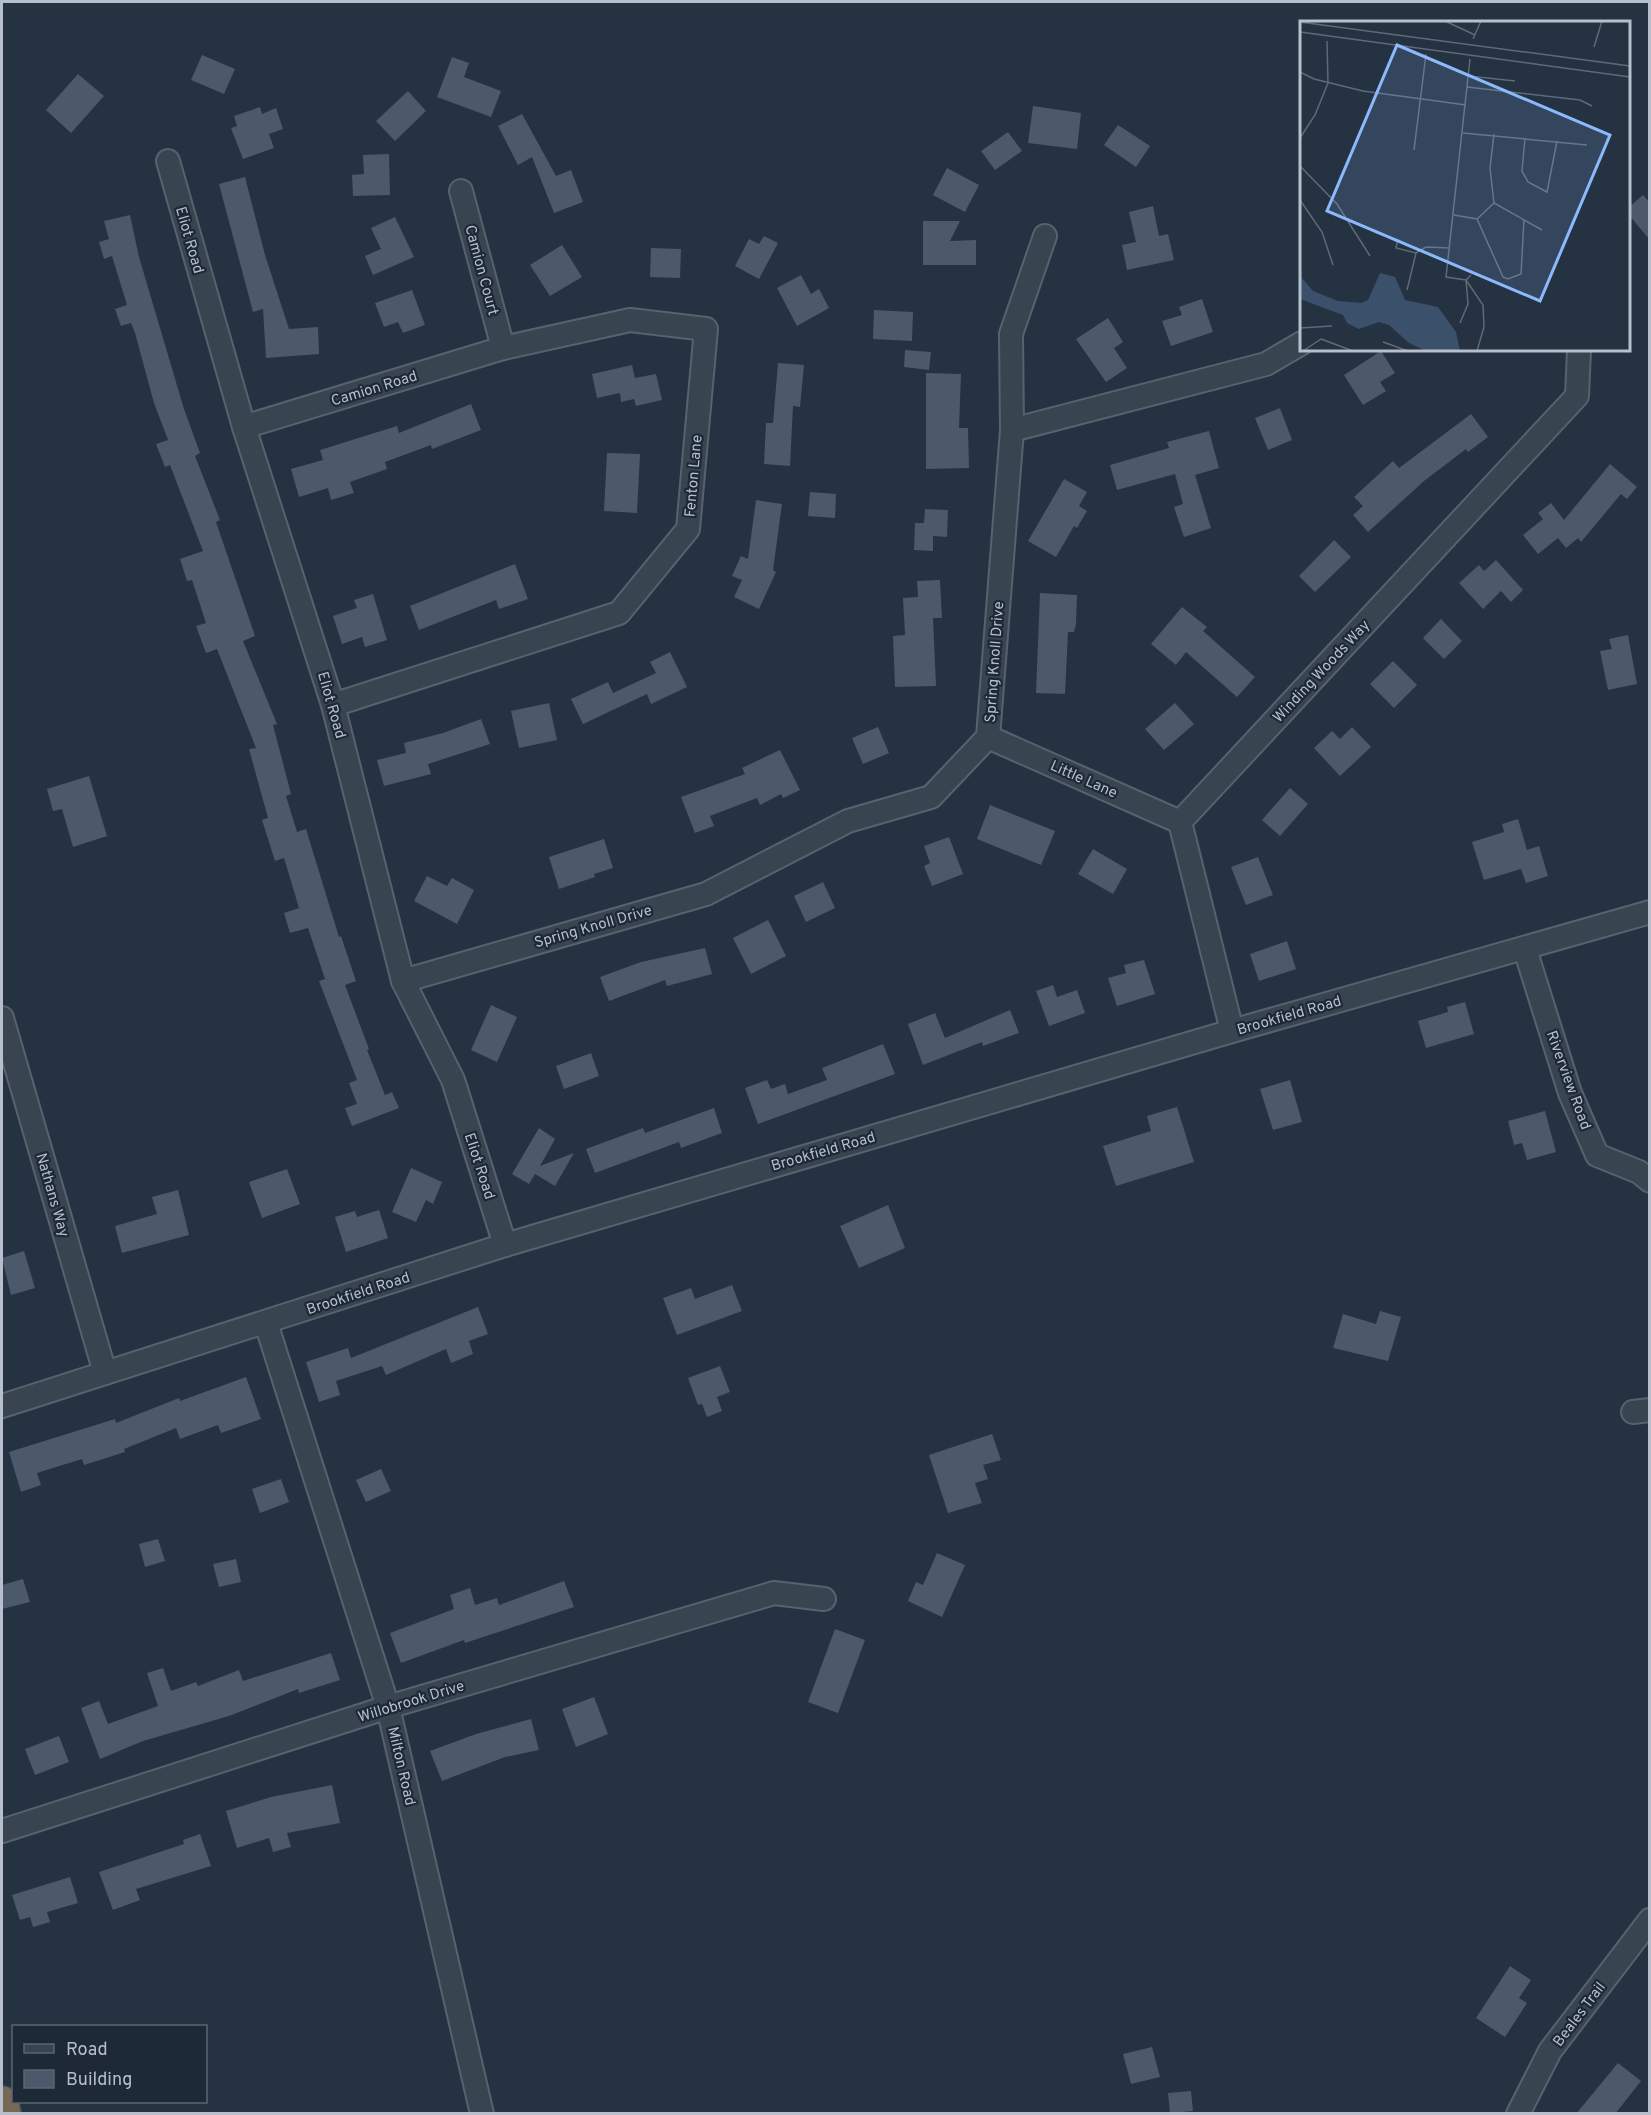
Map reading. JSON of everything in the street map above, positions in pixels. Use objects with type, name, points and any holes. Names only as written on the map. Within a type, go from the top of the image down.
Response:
[{"type":"highway","points":[[2,2103],[4,2114]]},
{"type":"street","name":"Eliot Road","points":[[168,161],[244,427],[333,705],[403,981],[453,1080],[505,1245]]},
{"type":"street","name":"Camion Court","points":[[461,191],[503,348]]},
{"type":"street","name":"Spring Knoll Drive","points":[[403,981],[706,894],[848,821],[931,797],[988,737],[1012,430],[1011,334],[1045,236]]},
{"type":"street","name":"Fenton Lane","points":[[333,705],[619,613],[688,529],[706,328],[630,320],[503,348]]},
{"type":"street","points":[[1012,430],[1266,364],[1300,344]]},
{"type":"street","name":"Camion Road","points":[[244,427],[503,348]]},
{"type":"street","name":"Winding Woods Way","points":[[1180,822],[1577,396],[1580,351]]},
{"type":"street","name":"Little Lane","points":[[988,737],[1180,822]]},
{"type":"street","points":[[1180,822],[1232,1030]]},
{"type":"street","name":"Brookfield Road","points":[[3,1398],[105,1373],[505,1245],[1232,1030],[1650,912]]},
{"type":"street","name":"Riverview Road","points":[[1525,949],[1570,1093],[1597,1155],[1639,1172],[1650,1181]]},
{"type":"street","name":"Nathans Way","points":[[2,1018],[105,1373]]},
{"type":"street","name":"Milton Road","points":[[266,1323],[388,1707],[482,2114]]},
{"type":"street","name":"Willobrook Drive","points":[[2,1831],[388,1707],[774,1593],[824,1599]]},
{"type":"street","name":"Beales Trail","points":[[1518,2114],[1550,2051],[1650,1920]]},
{"type":"building","points":[[202,55],[235,69],[224,94],[191,80]]},
{"type":"building","points":[[452,57],[469,63],[464,77],[501,91],[491,117],[437,97]]},
{"type":"building","points":[[78,74],[104,96],[71,133],[46,110]]},
{"type":"building","points":[[408,91],[426,111],[395,141],[376,121]]},
{"type":"building","points":[[1033,106],[1081,113],[1077,149],[1028,143]]},
{"type":"building","points":[[260,107],[262,114],[276,108],[283,129],[269,134],[274,148],[243,159],[231,128],[237,126],[234,116]]},
{"type":"building","points":[[522,114],[556,176],[571,170],[583,202],[554,213],[532,157],[518,165],[498,126]]},
{"type":"building","points":[[1118,125],[1150,146],[1136,167],[1104,145]]},
{"type":"building","points":[[1008,132],[1022,151],[995,170],[981,151]]},
{"type":"building","points":[[389,154],[390,195],[353,196],[352,175],[364,174],[363,155]]},
{"type":"building","points":[[947,168],[979,185],[965,212],[933,195]]},
{"type":"building","points":[[245,177],[265,255],[289,329],[318,327],[319,354],[266,358],[263,309],[253,312],[219,184]]},
{"type":"building","points":[[1643,195],[1650,203],[1650,240],[1630,216],[1630,206]]},
{"type":"building","points":[[1153,206],[1159,236],[1168,234],[1174,260],[1127,270],[1122,245],[1136,242],[1129,212]]},
{"type":"building","points":[[130,215],[139,257],[184,409],[200,453],[195,456],[220,520],[216,522],[255,636],[243,641],[277,724],[273,725],[291,794],[286,796],[297,832],[306,829],[339,937],[341,936],[356,981],[345,985],[369,1049],[367,1050],[385,1095],[392,1092],[399,1108],[352,1126],[345,1108],[357,1104],[349,1083],[357,1080],[319,981],[325,979],[308,928],[290,933],[284,913],[299,908],[284,858],[275,861],[262,820],[268,818],[249,749],[256,748],[217,649],[206,653],[196,626],[206,623],[192,580],[187,581],[180,559],[203,551],[170,465],[165,467],[156,444],[168,440],[154,403],[135,333],[131,323],[121,326],[115,309],[127,305],[112,256],[104,259],[99,242],[109,239],[104,221]]},
{"type":"building","points":[[395,217],[414,257],[373,275],[365,256],[381,249],[371,228]]},
{"type":"building","points":[[923,221],[960,221],[950,241],[976,240],[976,265],[923,265]]},
{"type":"building","points":[[764,236],[778,243],[759,279],[735,266],[749,239],[759,244]]},
{"type":"building","points":[[562,245],[582,277],[550,296],[530,265]]},
{"type":"building","points":[[651,248],[681,249],[680,278],[650,277]]},
{"type":"building","points":[[801,275],[811,294],[819,289],[829,308],[797,326],[777,288]]},
{"type":"building","points":[[412,290],[425,325],[403,333],[398,322],[384,327],[375,303]]},
{"type":"building","points":[[1202,299],[1213,332],[1171,346],[1162,321],[1182,315],[1179,307]]},
{"type":"building","points":[[874,310],[913,312],[912,341],[873,339]]},
{"type":"building","points":[[1108,318],[1123,342],[1114,348],[1127,368],[1106,382],[1076,339]]},
{"type":"building","points":[[905,350],[931,352],[929,370],[904,367]]},
{"type":"building","points":[[1381,351],[1395,373],[1380,382],[1386,391],[1363,405],[1344,375]]},
{"type":"building","points":[[778,363],[804,365],[800,407],[793,406],[790,466],[764,464],[766,423],[773,423]]},
{"type":"building","points":[[632,365],[635,378],[656,374],[662,400],[636,406],[634,399],[621,402],[620,393],[597,398],[592,374]]},
{"type":"building","points":[[926,373],[961,374],[959,428],[968,428],[969,468],[926,469]]},
{"type":"building","points":[[471,404],[481,430],[432,449],[431,445],[385,462],[387,469],[350,482],[354,493],[331,500],[328,488],[299,497],[291,469],[323,460],[320,450],[397,426],[399,433]]},
{"type":"building","points":[[1280,408],[1292,440],[1268,450],[1255,418]]},
{"type":"building","points":[[1471,414],[1488,437],[1468,452],[1466,449],[1424,481],[1368,532],[1353,515],[1363,506],[1354,497],[1393,461],[1399,468]]},
{"type":"building","points":[[1209,431],[1219,468],[1195,475],[1211,528],[1184,537],[1174,507],[1183,504],[1175,474],[1117,490],[1110,465],[1169,448],[1167,442]]},
{"type":"building","points":[[607,453],[640,454],[637,513],[604,511]]},
{"type":"building","points":[[1610,464],[1637,487],[1627,499],[1621,494],[1581,542],[1578,538],[1566,548],[1558,538],[1538,554],[1523,535],[1543,519],[1538,513],[1551,503],[1564,520]]},
{"type":"building","points":[[1064,479],[1087,492],[1079,506],[1087,511],[1077,528],[1074,526],[1056,557],[1028,541]]},
{"type":"building","points":[[810,492],[836,494],[835,518],[808,516]]},
{"type":"building","points":[[756,500],[782,504],[773,570],[776,572],[759,609],[734,597],[742,580],[732,576],[741,556],[748,559]]},
{"type":"building","points":[[925,509],[948,510],[947,537],[933,536],[933,551],[914,550],[915,523],[924,523]]},
{"type":"building","points":[[1334,540],[1351,557],[1315,592],[1299,576]]},
{"type":"building","points":[[1496,560],[1523,590],[1511,602],[1501,591],[1483,609],[1459,583],[1479,565],[1484,571]]},
{"type":"building","points":[[515,564],[528,599],[499,609],[496,600],[419,630],[410,606]]},
{"type":"building","points":[[940,580],[942,618],[933,618],[936,686],[895,687],[893,636],[905,635],[903,598],[918,597],[917,581]]},
{"type":"building","points":[[1040,593],[1077,595],[1076,624],[1074,632],[1068,632],[1065,694],[1036,693]]},
{"type":"building","points":[[373,594],[387,640],[365,647],[362,637],[342,644],[333,616],[357,608],[354,600]]},
{"type":"building","points":[[1182,607],[1207,627],[1203,631],[1255,677],[1237,697],[1186,652],[1176,665],[1151,644]]},
{"type":"building","points":[[1441,619],[1462,641],[1444,659],[1423,638]]},
{"type":"building","points":[[1628,635],[1637,684],[1608,690],[1600,651],[1612,649],[1609,639]]},
{"type":"building","points":[[670,652],[687,687],[651,704],[647,694],[583,724],[571,699],[608,682],[613,693],[656,673],[650,662]]},
{"type":"building","points":[[1393,661],[1417,685],[1394,708],[1370,684]]},
{"type":"building","points":[[549,703],[557,740],[519,748],[511,711]]},
{"type":"building","points":[[1175,703],[1194,724],[1164,750],[1145,729]]},
{"type":"building","points":[[481,719],[490,744],[428,764],[431,774],[384,786],[377,760],[406,753],[404,743],[443,733]]},
{"type":"building","points":[[878,727],[889,753],[863,764],[852,738]]},
{"type":"building","points":[[1352,727],[1371,747],[1340,776],[1314,748],[1332,731],[1340,739]]},
{"type":"building","points":[[780,750],[800,790],[783,798],[781,794],[760,805],[757,798],[710,816],[714,826],[695,833],[681,797],[745,774],[742,768]]},
{"type":"building","points":[[89,776],[107,836],[73,847],[62,809],[53,811],[47,789]]},
{"type":"building","points":[[1290,788],[1308,804],[1280,836],[1262,820]]},
{"type":"building","points":[[990,805],[1055,831],[1041,865],[977,839]]},
{"type":"building","points":[[1518,819],[1527,850],[1539,846],[1548,876],[1526,883],[1521,869],[1484,880],[1472,842],[1504,832],[1502,824]]},
{"type":"building","points":[[949,837],[963,874],[932,886],[924,866],[930,863],[924,846]]},
{"type":"building","points":[[604,839],[613,868],[594,874],[595,877],[559,889],[549,857]]},
{"type":"building","points":[[1093,849],[1127,869],[1113,894],[1078,874]]},
{"type":"building","points":[[1258,857],[1273,895],[1246,905],[1231,867]]},
{"type":"building","points":[[427,876],[447,886],[452,878],[474,890],[457,924],[414,901]]},
{"type":"building","points":[[823,882],[835,908],[806,922],[794,896]]},
{"type":"building","points":[[768,920],[786,956],[751,974],[733,938]]},
{"type":"building","points":[[1287,941],[1296,969],[1259,981],[1250,954]]},
{"type":"building","points":[[705,948],[712,974],[667,986],[665,980],[609,1001],[600,977],[641,962]]},
{"type":"building","points":[[1144,960],[1155,994],[1117,1006],[1108,978],[1126,973],[1124,965]]},
{"type":"building","points":[[1053,985],[1057,997],[1077,990],[1085,1013],[1049,1026],[1036,991]]},
{"type":"building","points":[[1465,1002],[1474,1034],[1426,1048],[1418,1021],[1448,1012],[1447,1007]]},
{"type":"building","points":[[491,1005],[517,1017],[497,1062],[471,1050]]},
{"type":"building","points":[[1010,1010],[1019,1033],[983,1046],[982,1042],[923,1065],[908,1024],[935,1013],[945,1038]]},
{"type":"building","points":[[883,1044],[895,1074],[758,1124],[745,1088],[767,1080],[771,1089],[785,1084],[788,1094],[827,1080],[822,1068]]},
{"type":"building","points":[[591,1053],[599,1076],[564,1089],[556,1066]]},
{"type":"building","points":[[1290,1080],[1302,1122],[1273,1130],[1260,1089]]},
{"type":"building","points":[[1177,1107],[1194,1162],[1116,1186],[1103,1146],[1151,1131],[1147,1116]]},
{"type":"building","points":[[714,1108],[722,1133],[681,1148],[679,1142],[595,1173],[586,1149],[643,1128],[645,1133]]},
{"type":"building","points":[[1545,1111],[1556,1152],[1527,1160],[1522,1143],[1514,1145],[1508,1121]]},
{"type":"building","points":[[539,1128],[555,1139],[540,1166],[574,1153],[555,1186],[535,1174],[529,1184],[512,1174]]},
{"type":"building","points":[[411,1168],[442,1182],[433,1204],[426,1200],[416,1222],[392,1212]]},
{"type":"building","points":[[287,1169],[300,1204],[262,1218],[249,1182]]},
{"type":"building","points":[[178,1190],[189,1235],[122,1253],[115,1226],[157,1214],[152,1197]]},
{"type":"building","points":[[888,1205],[905,1248],[859,1268],[840,1226]]},
{"type":"building","points":[[379,1210],[388,1238],[346,1252],[335,1217],[355,1211],[357,1217]]},
{"type":"building","points":[[24,1251],[35,1288],[11,1295],[2,1258]]},
{"type":"building","points":[[732,1285],[742,1311],[677,1335],[663,1298],[691,1288],[695,1299]]},
{"type":"building","points":[[478,1307],[488,1334],[469,1341],[473,1354],[451,1363],[446,1349],[386,1375],[382,1366],[336,1381],[340,1395],[319,1402],[306,1362],[348,1348],[351,1358]]},
{"type":"building","points":[[1380,1311],[1401,1317],[1388,1361],[1333,1348],[1343,1314],[1376,1324]]},
{"type":"building","points":[[720,1366],[730,1392],[717,1397],[722,1411],[707,1417],[702,1404],[698,1405],[688,1378]]},
{"type":"building","points":[[246,1377],[261,1419],[221,1433],[218,1425],[180,1439],[176,1428],[124,1449],[125,1452],[84,1465],[82,1459],[37,1473],[41,1485],[21,1492],[9,1452],[115,1419],[116,1423],[179,1398],[180,1401]]},
{"type":"building","points":[[992,1434],[1001,1460],[983,1465],[988,1479],[975,1483],[982,1503],[948,1513],[929,1455]]},
{"type":"building","points":[[381,1469],[391,1491],[366,1502],[356,1480]]},
{"type":"building","points":[[281,1479],[289,1502],[260,1513],[252,1489]]},
{"type":"building","points":[[158,1539],[165,1561],[145,1567],[139,1544]]},
{"type":"building","points":[[937,1553],[965,1565],[942,1617],[908,1601],[916,1582],[923,1585]]},
{"type":"building","points":[[236,1559],[241,1582],[219,1587],[213,1564]]},
{"type":"building","points":[[23,1579],[30,1602],[2,1609],[2,1585]]},
{"type":"building","points":[[564,1581],[574,1607],[465,1643],[464,1640],[401,1663],[390,1633],[454,1609],[450,1595],[470,1588],[475,1605],[497,1598],[499,1605]]},
{"type":"building","points":[[835,1629],[865,1640],[838,1713],[808,1702]]},
{"type":"building","points":[[331,1653],[340,1680],[299,1693],[298,1689],[229,1716],[143,1741],[100,1759],[81,1708],[99,1701],[108,1724],[158,1706],[147,1673],[163,1668],[171,1691],[196,1682],[198,1686],[239,1670],[243,1681]]},
{"type":"building","points":[[594,1697],[608,1734],[576,1747],[562,1709]]},
{"type":"building","points":[[531,1719],[539,1750],[505,1757],[442,1781],[430,1751],[476,1734]]},
{"type":"building","points":[[59,1736],[69,1762],[35,1775],[25,1749]]},
{"type":"building","points":[[332,1785],[340,1823],[287,1833],[291,1847],[273,1852],[269,1838],[237,1848],[226,1811],[271,1797]]},
{"type":"building","points":[[200,1834],[211,1866],[136,1889],[140,1900],[113,1910],[99,1872],[184,1844],[183,1840]]},
{"type":"building","points":[[70,1877],[78,1903],[47,1912],[50,1922],[33,1927],[30,1917],[20,1920],[12,1895]]},
{"type":"building","points":[[1510,1966],[1531,1980],[1519,1998],[1527,2003],[1505,2037],[1476,2018]]},
{"type":"building","points":[[1152,2047],[1160,2077],[1131,2084],[1123,2054]]},
{"type":"building","points":[[1618,2063],[1641,2081],[1615,2114],[1576,2114]]},
{"type":"building","points":[[1191,2091],[1193,2111],[1170,2113],[1168,2093]]}]
